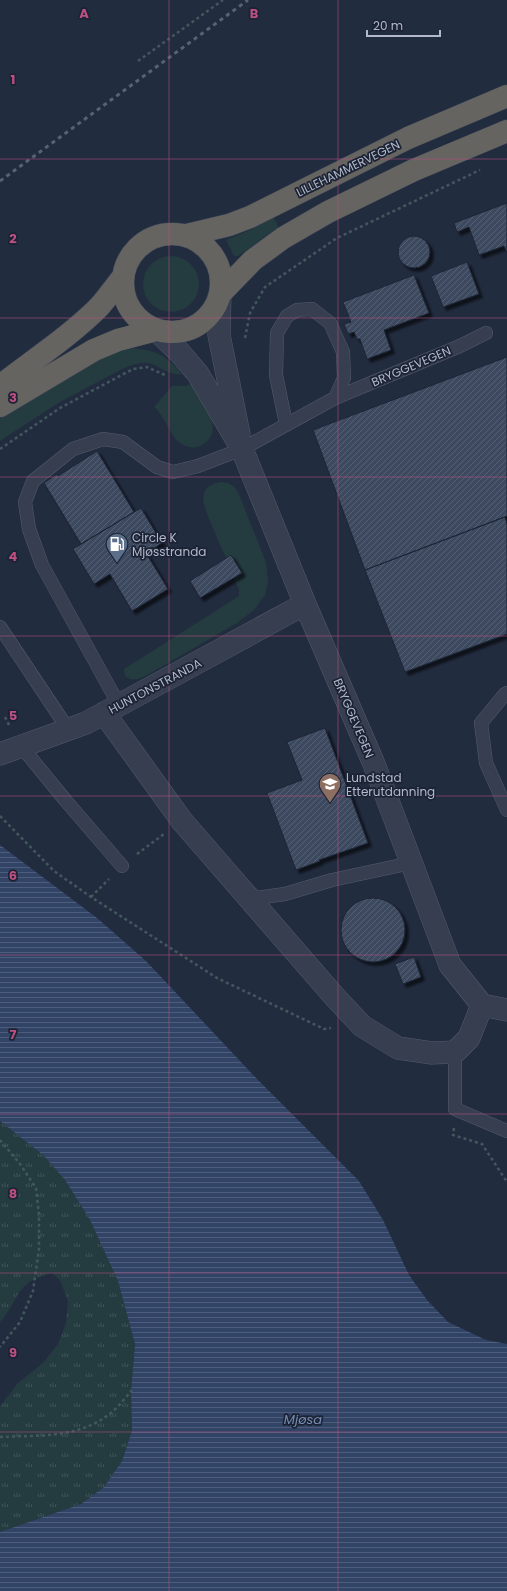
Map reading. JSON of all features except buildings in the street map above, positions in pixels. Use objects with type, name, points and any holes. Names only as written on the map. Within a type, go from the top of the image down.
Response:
[{"type":"highway","name":"LILLEHAMMERVEGEN","points":[[187,235],[229,225],[250,216],[408,138],[507,96]]},
{"type":"highway","points":[[220,294],[252,260],[283,238],[328,212],[414,170],[507,130]]},
{"type":"highway","points":[[174,233],[187,235],[198,240],[208,248],[215,258],[220,270],[220,294],[215,306],[207,318],[196,326],[183,331],[169,332],[156,330],[141,322],[130,310],[124,295],[122,278],[125,266],[131,254],[139,245],[150,238],[162,234],[174,233]]},
{"type":"highway","points":[[0,386],[31,361],[52,347],[79,324],[99,306],[122,278]]},
{"type":"highway","points":[[0,406],[94,350],[118,340],[156,330]]},
{"type":"street","name":"BRYGGEVEGEN","points":[[220,294],[219,335],[242,449]]},
{"type":"street","name":"BRYGGEVEGEN","points":[[156,330],[180,353],[198,374],[242,449],[305,604],[374,764],[450,965],[482,1005]]},
{"type":"street","name":"HUNTONSTRANDA","points":[[0,754],[86,723],[305,604]]},
{"type":"street","points":[[111,709],[182,821],[334,996],[362,1026],[398,1048],[432,1053],[455,1052],[469,1038],[482,1005],[507,1010]]},
{"type":"lane","points":[[286,424],[276,375],[278,333],[287,316],[297,310],[312,309],[330,323],[343,352],[344,378],[335,398]]},
{"type":"lane","name":"BRYGGEVEGEN","points":[[111,709],[42,565],[29,529],[25,502],[33,480],[73,449],[103,439],[123,442],[157,467],[173,472],[198,466],[242,449],[335,398],[460,346],[486,333]]},
{"type":"lane","points":[[0,627],[68,729]]},
{"type":"lane","points":[[507,693],[481,724],[486,763],[507,810]]},
{"type":"lane","points":[[21,746],[122,866]]},
{"type":"lane","points":[[250,899],[285,894],[332,880],[411,863]]},
{"type":"lane","points":[[455,1052],[455,1109],[507,1132]]},
{"type":"path","points":[[138,61],[223,0]]},
{"type":"path","points":[[243,344],[250,313],[265,287],[337,238],[486,167]]},
{"type":"path","points":[[0,448],[60,408],[133,369],[147,367],[168,376]]},
{"type":"path","points":[[0,816],[54,871],[91,897],[217,978],[324,1029],[362,1026]]},
{"type":"path","points":[[455,1109],[453,1134],[482,1144],[507,1182]]},
{"type":"path","points":[[0,1140],[20,1164],[36,1188],[39,1215],[39,1249],[33,1291],[20,1322],[0,1347]]},
{"type":"path","points":[[0,1437],[66,1434],[83,1429],[112,1413],[132,1390]]},
{"type":"green space","points":[[271,218],[276,221],[278,227],[238,256],[234,256],[226,240],[250,230]]},
{"type":"green space","points":[[165,256],[177,256],[187,260],[195,268],[199,278],[199,290],[195,300],[187,308],[177,312],[165,312],[155,308],[147,300],[143,290],[143,278],[147,268],[155,260]]},
{"type":"green space","points":[[129,348],[146,350],[159,354],[176,367],[182,374],[174,374],[148,363],[140,363],[126,367],[60,402],[0,441],[0,418],[62,378],[95,361]]},
{"type":"green space","points":[[191,384],[206,407],[212,423],[212,431],[209,439],[202,445],[192,448],[178,441],[162,416],[154,407],[172,386],[185,386]]},
{"type":"green space","points":[[220,482],[231,484],[238,492],[266,562],[268,582],[265,595],[254,610],[237,623],[149,674],[137,679],[128,678],[125,676],[124,669],[239,596],[239,589],[233,578],[242,572],[231,555],[226,558],[203,501],[206,489],[211,485]]},
{"type":"green space","points":[[0,1121],[43,1155],[65,1180],[90,1220],[118,1281],[135,1344],[131,1392],[132,1431],[122,1461],[104,1487],[81,1504],[0,1532],[0,1406],[18,1383],[44,1362],[58,1344],[66,1323],[68,1301],[60,1280],[52,1273],[44,1275],[26,1285],[0,1322]]},
{"type":"water","name":"Mjøsa","points":[[0,845],[97,918],[146,961],[257,1079],[359,1181],[383,1220],[409,1275],[427,1300],[448,1322],[486,1340],[507,1344],[507,1591],[0,1591],[0,1532],[81,1504],[104,1487],[122,1461],[132,1431],[131,1392],[135,1344],[118,1281],[90,1220],[65,1180],[43,1155],[0,1121]]},
{"type":"railway","points":[[0,181],[248,0]]},
{"type":"place","name":"Circle K Mjøsstranda","points":[[117,564]]},
{"type":"place","name":"Lundstad Etterutdanning","points":[[330,804]]}]
